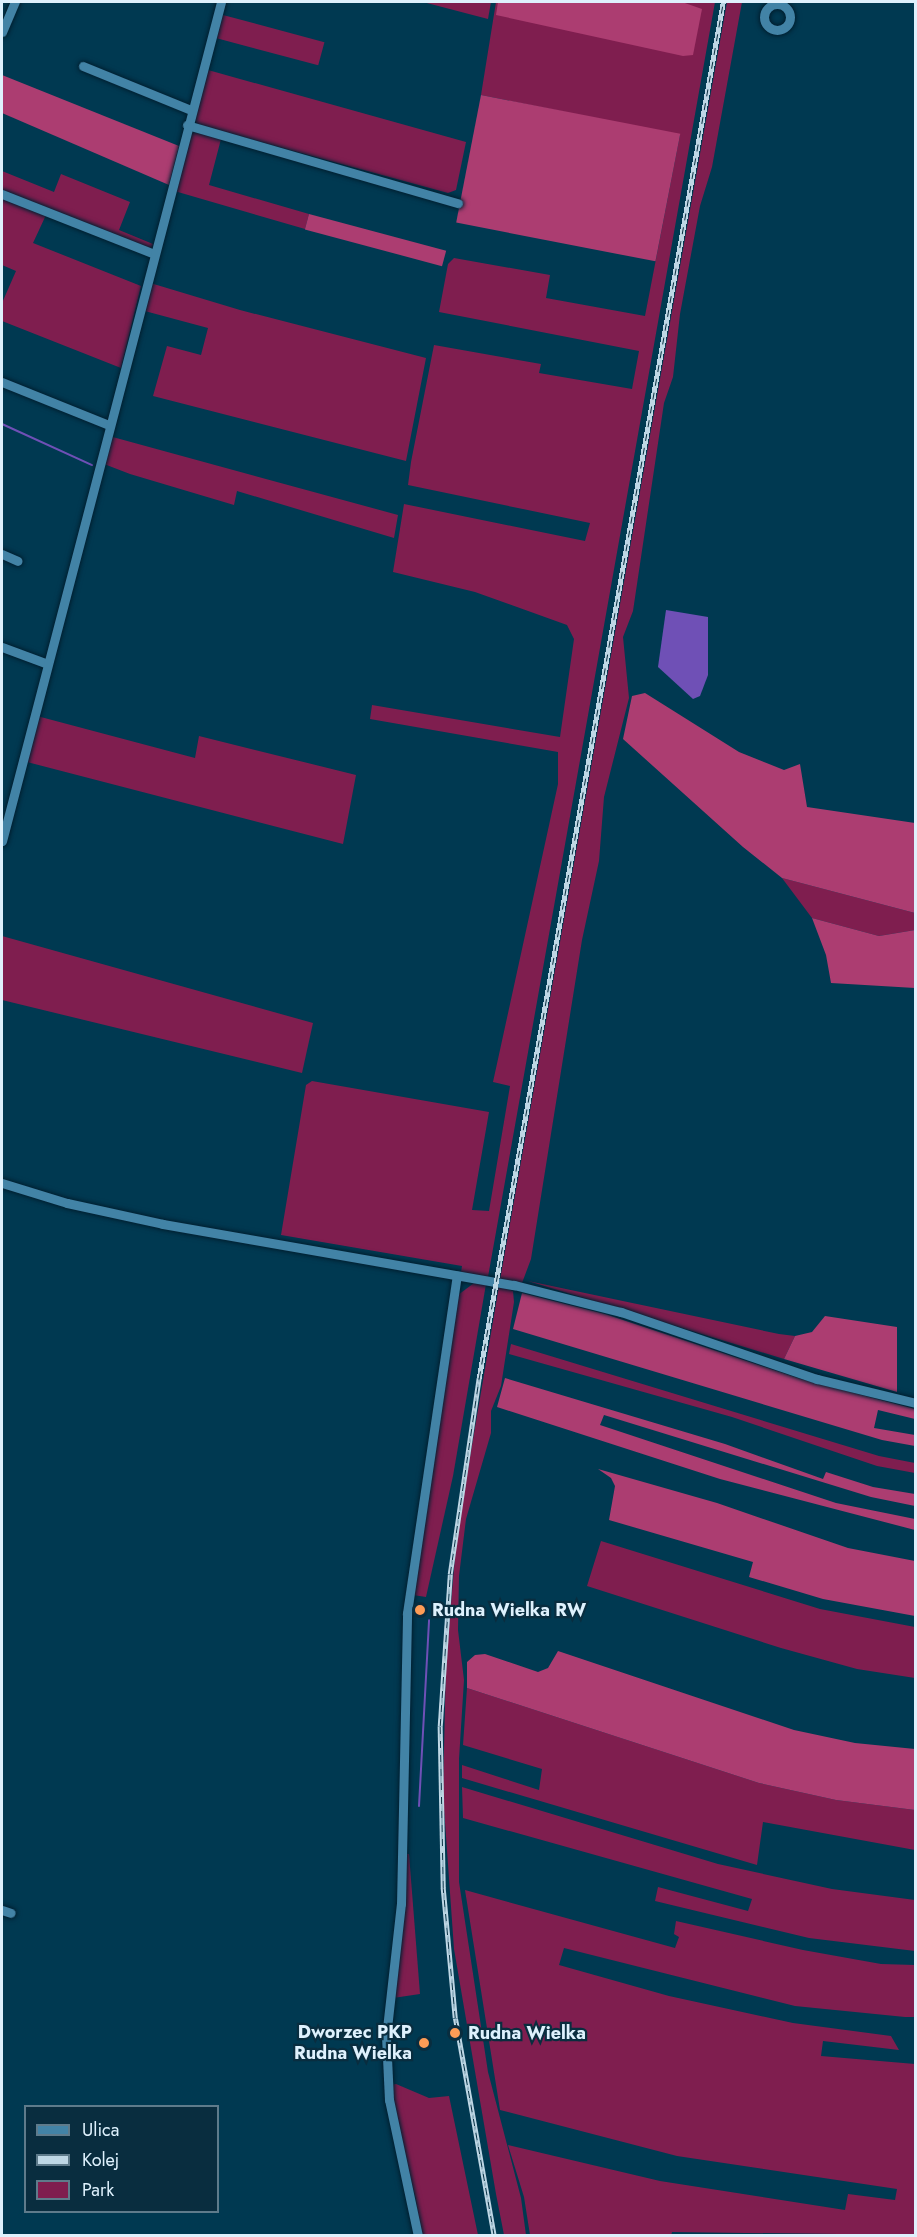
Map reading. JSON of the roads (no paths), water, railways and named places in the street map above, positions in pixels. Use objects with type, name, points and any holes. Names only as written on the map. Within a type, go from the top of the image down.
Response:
[{"type":"street","points":[[2,32],[15,2]]},
{"type":"street","points":[[2,841],[45,663],[103,466],[109,425],[152,253],[221,2]]},
{"type":"street","points":[[782,3],[790,20],[778,31],[765,22],[770,4],[782,3]]},
{"type":"street","points":[[83,66],[191,110]]},
{"type":"street","points":[[187,125],[458,202]]},
{"type":"street","points":[[2,194],[152,253]]},
{"type":"street","points":[[2,381],[109,425]]},
{"type":"street","points":[[2,554],[18,561]]},
{"type":"street","points":[[2,646],[45,663]]},
{"type":"street","points":[[2,1183],[106,1212],[514,1285],[621,1312],[817,1379],[915,1402]]},
{"type":"street","points":[[418,2235],[389,2100],[386,2037],[401,1904],[407,1613],[457,1276]]},
{"type":"waterway","points":[[2,424],[92,465]]},
{"type":"waterway","points":[[419,1806],[429,1620]]},
{"type":"railway","points":[[494,2236],[455,2018],[443,1888],[440,1726],[450,1574],[479,1378],[723,2]]},
{"type":"place","name":"Rudna Wielka RW","points":[[420,1610]]},
{"type":"place","name":"Rudna Wielka","points":[[455,2033]]},
{"type":"place","name":"Dworzec PKP Rudna Wielka","points":[[424,2043]]}]
